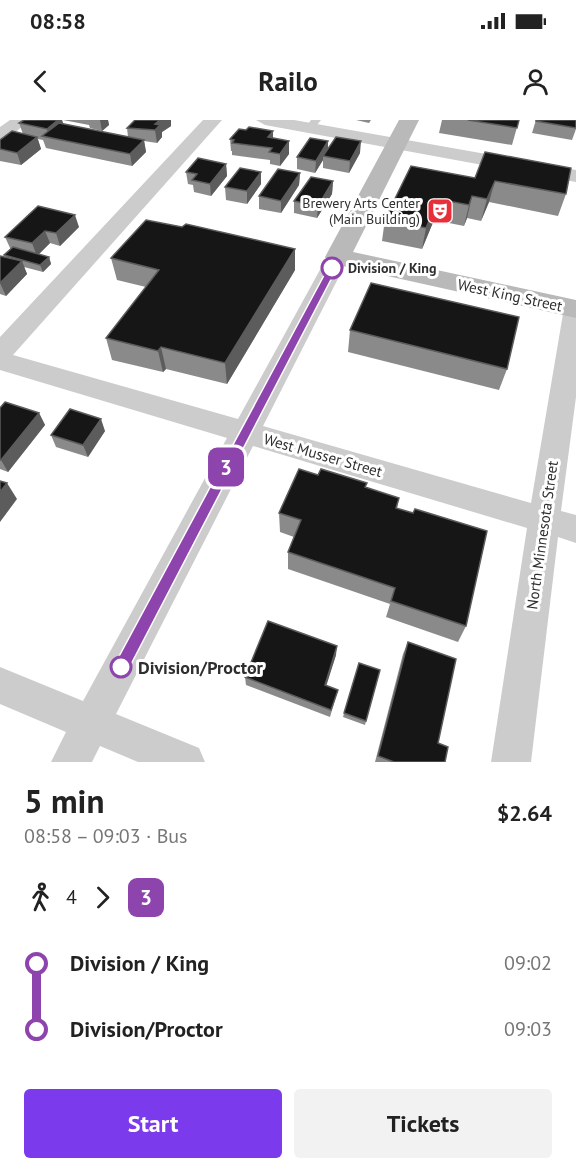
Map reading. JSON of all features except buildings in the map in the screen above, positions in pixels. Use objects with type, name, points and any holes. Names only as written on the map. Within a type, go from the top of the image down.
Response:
[{"type":"street","points":[[0,136],[21,120]]},
{"type":"street","points":[[0,353],[213,120]]},
{"type":"street","points":[[265,120],[313,124],[397,143],[576,176]]},
{"type":"street","points":[[71,762],[409,120]]},
{"type":"street","name":"West King Street","points":[[338,257],[576,309]]},
{"type":"street","name":"North Minnesota Street","points":[[511,762],[543,520],[576,309]]},
{"type":"street","name":"West Musser Street","points":[[0,361],[576,529]]},
{"type":"street","points":[[0,685],[185,762]]},
{"type":"bus line","name":"3","points":[[121,667],[332,268]]},
{"type":"place","name":"Brewery Arts Center (Main Building)","points":[[440,211]]},
{"type":"place","name":"Division / King","points":[[332,268]]},
{"type":"place","name":"Division/Proctor","points":[[121,667]]}]
